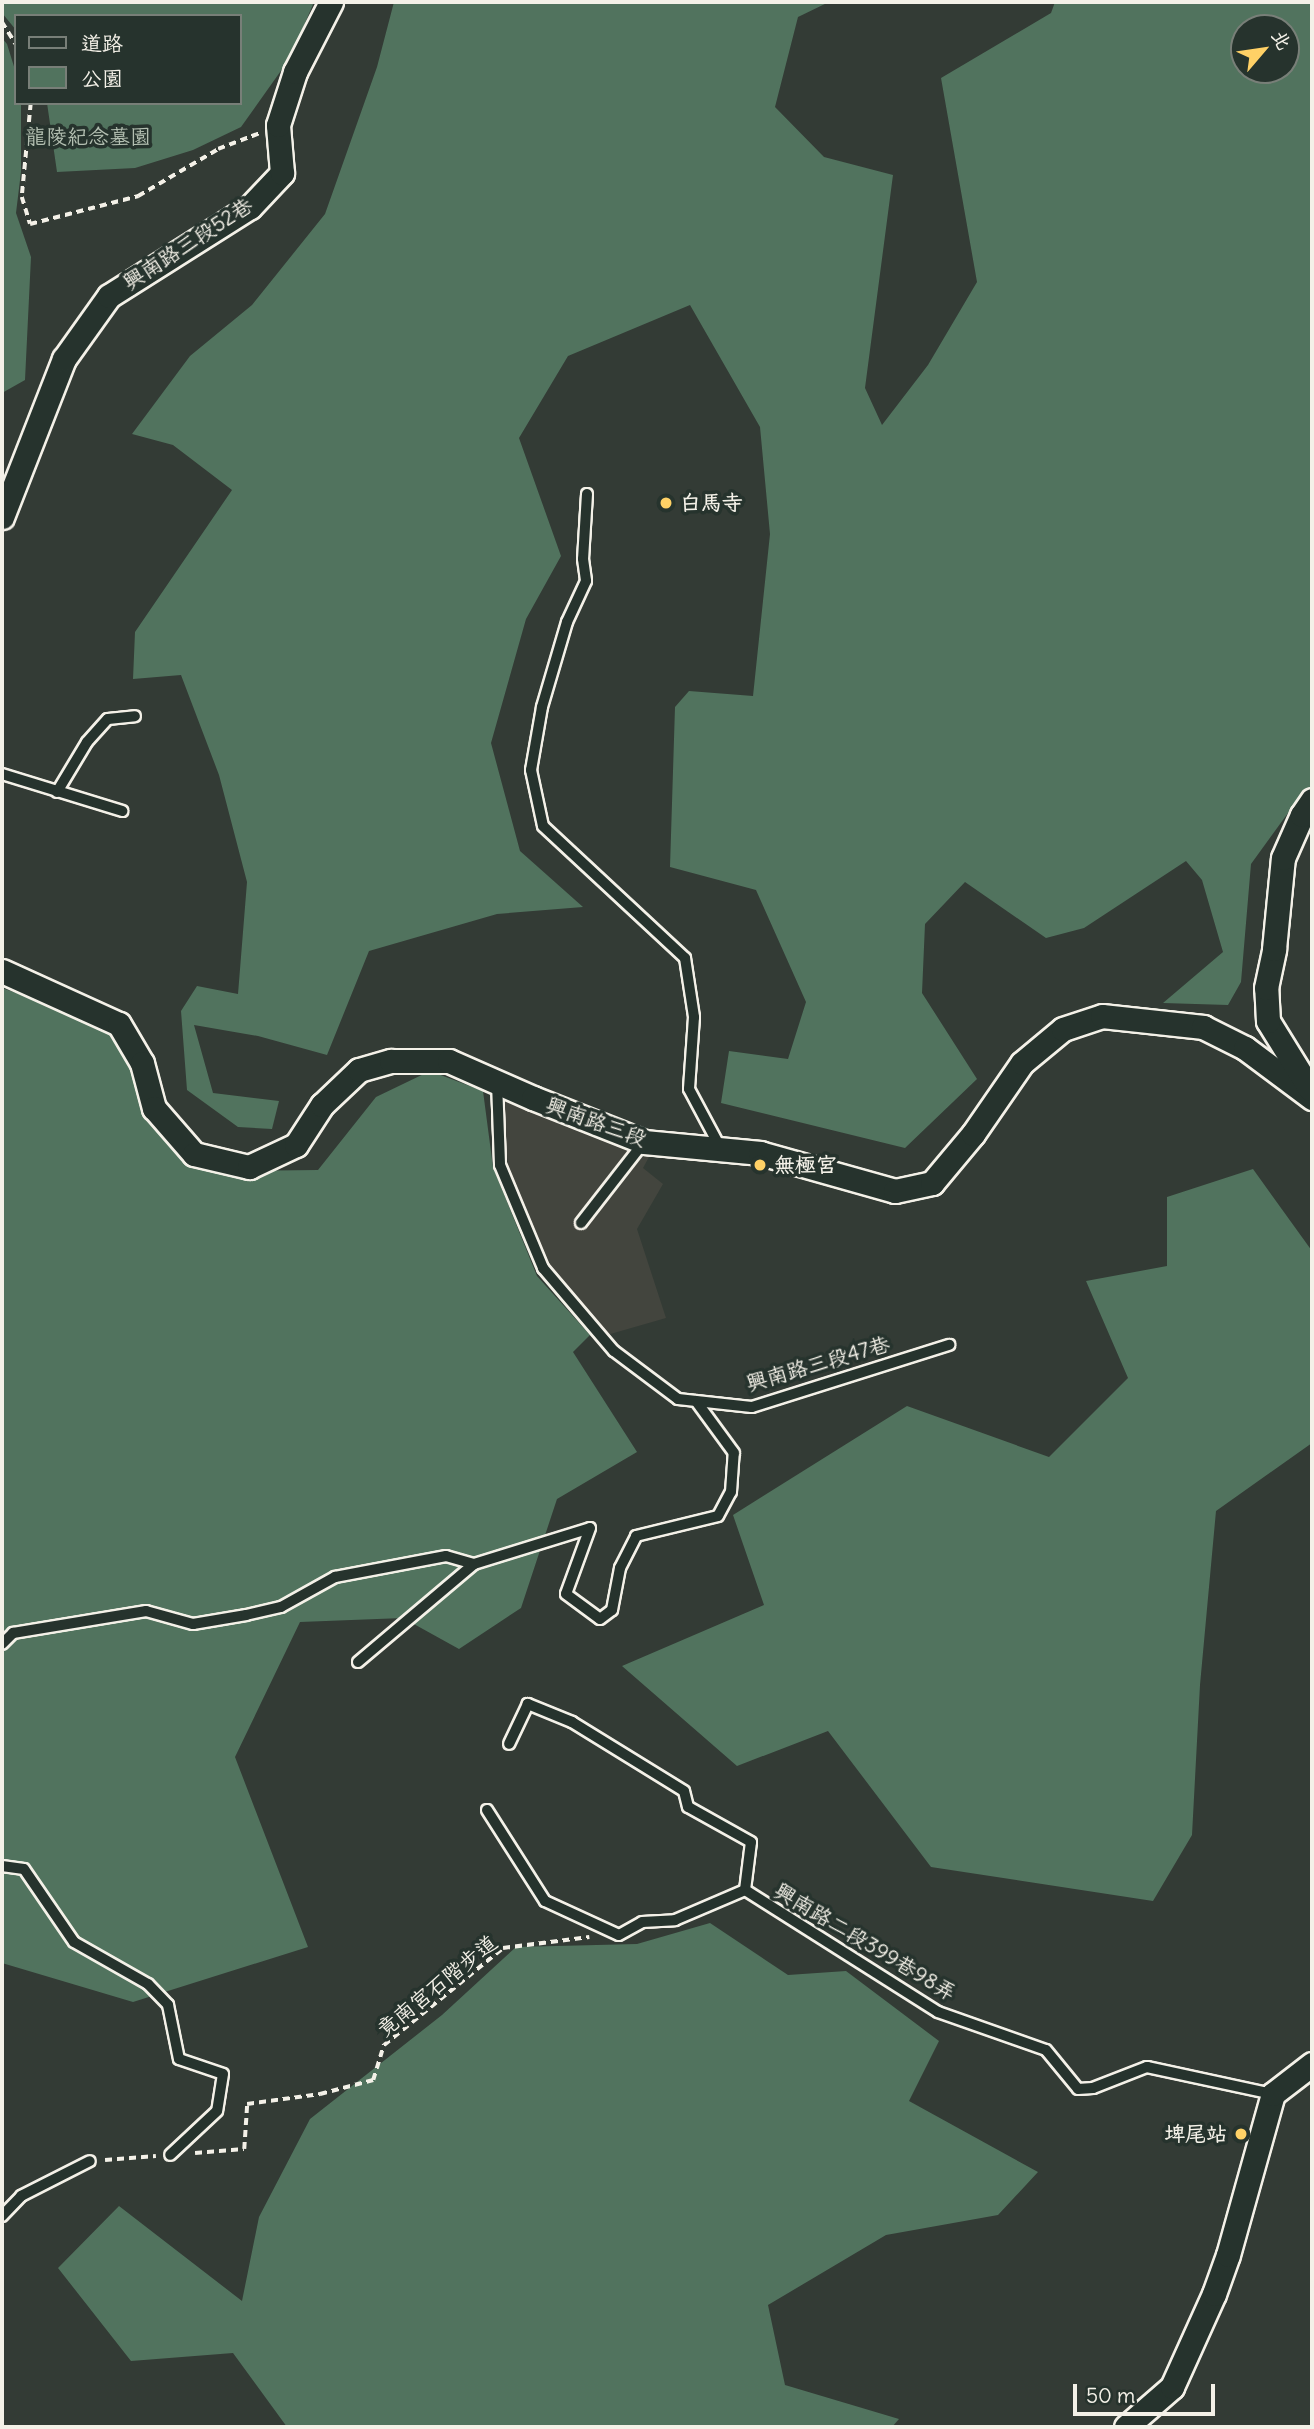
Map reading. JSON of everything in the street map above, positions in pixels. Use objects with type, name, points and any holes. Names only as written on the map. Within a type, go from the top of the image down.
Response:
[{"type":"street","name":"興南路三段52巷","points":[[2,517],[64,359],[109,296],[250,207],[282,173],[278,125],[295,72],[331,2]]},
{"type":"street","points":[[1312,800],[1302,815],[1283,858],[1274,949],[1266,988],[1268,1021],[1312,1092]]},
{"type":"street","name":"興南路三段","points":[[2,971],[119,1024],[142,1063],[154,1108],[194,1154],[249,1167],[296,1145],[322,1105],[359,1070],[391,1061],[449,1061],[644,1142],[720,1147],[760,1153],[895,1191],[932,1183],[973,1134],[1022,1063],[1063,1029],[1101,1016],[1203,1027],[1245,1048],[1312,1098]]},
{"type":"street","points":[[1126,2427],[1172,2387],[1214,2294],[1273,2094],[1312,2064]]},
{"type":"lane","points":[[587,494],[583,559],[586,581],[567,622],[542,707],[531,770],[543,826],[685,958],[694,1017],[689,1089],[720,1147]]},
{"type":"lane","points":[[57,792],[87,743],[108,719],[135,716]]},
{"type":"lane","points":[[2,774],[122,811]]},
{"type":"lane","name":"興南路三段47巷","points":[[496,1082],[500,1165],[543,1268],[614,1351],[678,1399],[752,1407],[949,1345]]},
{"type":"lane","points":[[581,1223],[644,1142]]},
{"type":"lane","points":[[358,1662],[474,1564],[590,1528],[566,1594],[600,1619],[612,1610],[620,1567],[636,1536],[718,1516],[731,1492],[734,1453],[696,1401]]},
{"type":"lane","points":[[2,1644],[13,1633],[146,1611],[193,1624],[246,1615],[281,1606],[335,1577],[446,1556],[474,1564]]},
{"type":"lane","name":"興南路二段399巷98弄","points":[[509,1744],[528,1704],[572,1722],[684,1791],[688,1807],[751,1842],[744,1890]]},
{"type":"lane","points":[[487,1810],[545,1901],[619,1935]]},
{"type":"lane","points":[[2,1866],[24,1869],[74,1942],[148,1984],[168,2005],[179,2059],[223,2074],[217,2111],[170,2155]]},
{"type":"lane","name":"興南路二段399巷98弄","points":[[619,1935],[642,1922],[675,1920],[744,1890]]},
{"type":"lane","name":"興南路二段399巷98弄","points":[[744,1890],[938,2012],[1046,2050],[1077,2089],[1093,2088],[1147,2067],[1273,2094]]},
{"type":"lane","points":[[2,2216],[21,2196],[90,2161]]},
{"type":"path","points":[[2,22],[14,41]]},
{"type":"path","points":[[31,105],[22,197],[30,224],[138,196],[218,149],[278,125]]},
{"type":"path","name":"竟南宮石階步道","points":[[90,2161],[244,2149],[247,2104],[320,2094],[373,2080],[384,2045],[503,1948],[619,1935]]},
{"type":"shaded area","points":[[502,1099],[649,1157],[643,1168],[663,1184],[637,1229],[666,1318],[607,1335],[548,1265],[508,1166]]},
{"type":"green space","name":"龍陵紀念墓園","points":[[2,2],[314,2],[290,58],[241,127],[193,150],[135,168],[57,172],[47,105],[242,105],[242,14],[14,14],[14,28],[2,13]]},
{"type":"green space","points":[[394,2],[829,2],[798,17],[775,107],[824,157],[893,175],[865,388],[882,425],[928,365],[977,282],[941,78],[1051,13],[1055,2],[1312,2],[1312,814],[1288,813],[1251,864],[1241,982],[1228,1005],[1163,1003],[1223,952],[1202,880],[1186,861],[1084,928],[1046,938],[965,882],[925,924],[922,993],[977,1079],[905,1148],[721,1103],[729,1051],[788,1059],[806,1002],[756,890],[670,867],[675,707],[689,691],[753,696],[770,534],[760,427],[690,305],[568,356],[519,438],[561,556],[526,619],[491,743],[520,851],[583,907],[497,914],[369,951],[327,1055],[258,1036],[194,1025],[213,1093],[279,1101],[272,1129],[238,1127],[187,1090],[181,1011],[197,986],[238,994],[247,882],[219,775],[181,675],[133,679],[135,632],[232,490],[173,445],[132,434],[190,356],[252,305],[325,214],[377,67]]},
{"type":"green space","name":"龍陵紀念墓園","points":[[2,38],[7,44],[14,67],[14,105],[21,105],[21,172],[16,213],[31,257],[25,380],[2,393]]},
{"type":"green space","points":[[2,988],[140,1036],[168,1115],[226,1171],[318,1170],[376,1097],[430,1071],[483,1091],[493,1167],[537,1276],[590,1335],[573,1352],[637,1452],[557,1499],[521,1608],[459,1649],[403,1618],[300,1622],[235,1757],[308,1947],[133,2002],[2,1963]]},
{"type":"green space","points":[[1253,1169],[1312,1251],[1312,1443],[1216,1511],[1200,1685],[1192,1835],[1153,1901],[931,1867],[828,1731],[737,1766],[622,1666],[764,1605],[733,1515],[907,1406],[1049,1457],[1128,1378],[1086,1281],[1167,1266],[1167,1197]]},
{"type":"green space","points":[[710,1923],[788,1975],[846,1971],[939,2041],[909,2101],[1038,2172],[998,2215],[886,2235],[768,2305],[785,2385],[899,2419],[892,2427],[287,2427],[233,2353],[131,2361],[58,2268],[119,2206],[242,2301],[259,2217],[310,2119],[442,2015],[516,1947],[637,1944]]},
{"type":"place","name":"白馬寺","points":[[666,503]]},
{"type":"place","name":"無極宮","points":[[760,1165]]},
{"type":"place","name":"埤尾站","points":[[1241,2134]]}]
